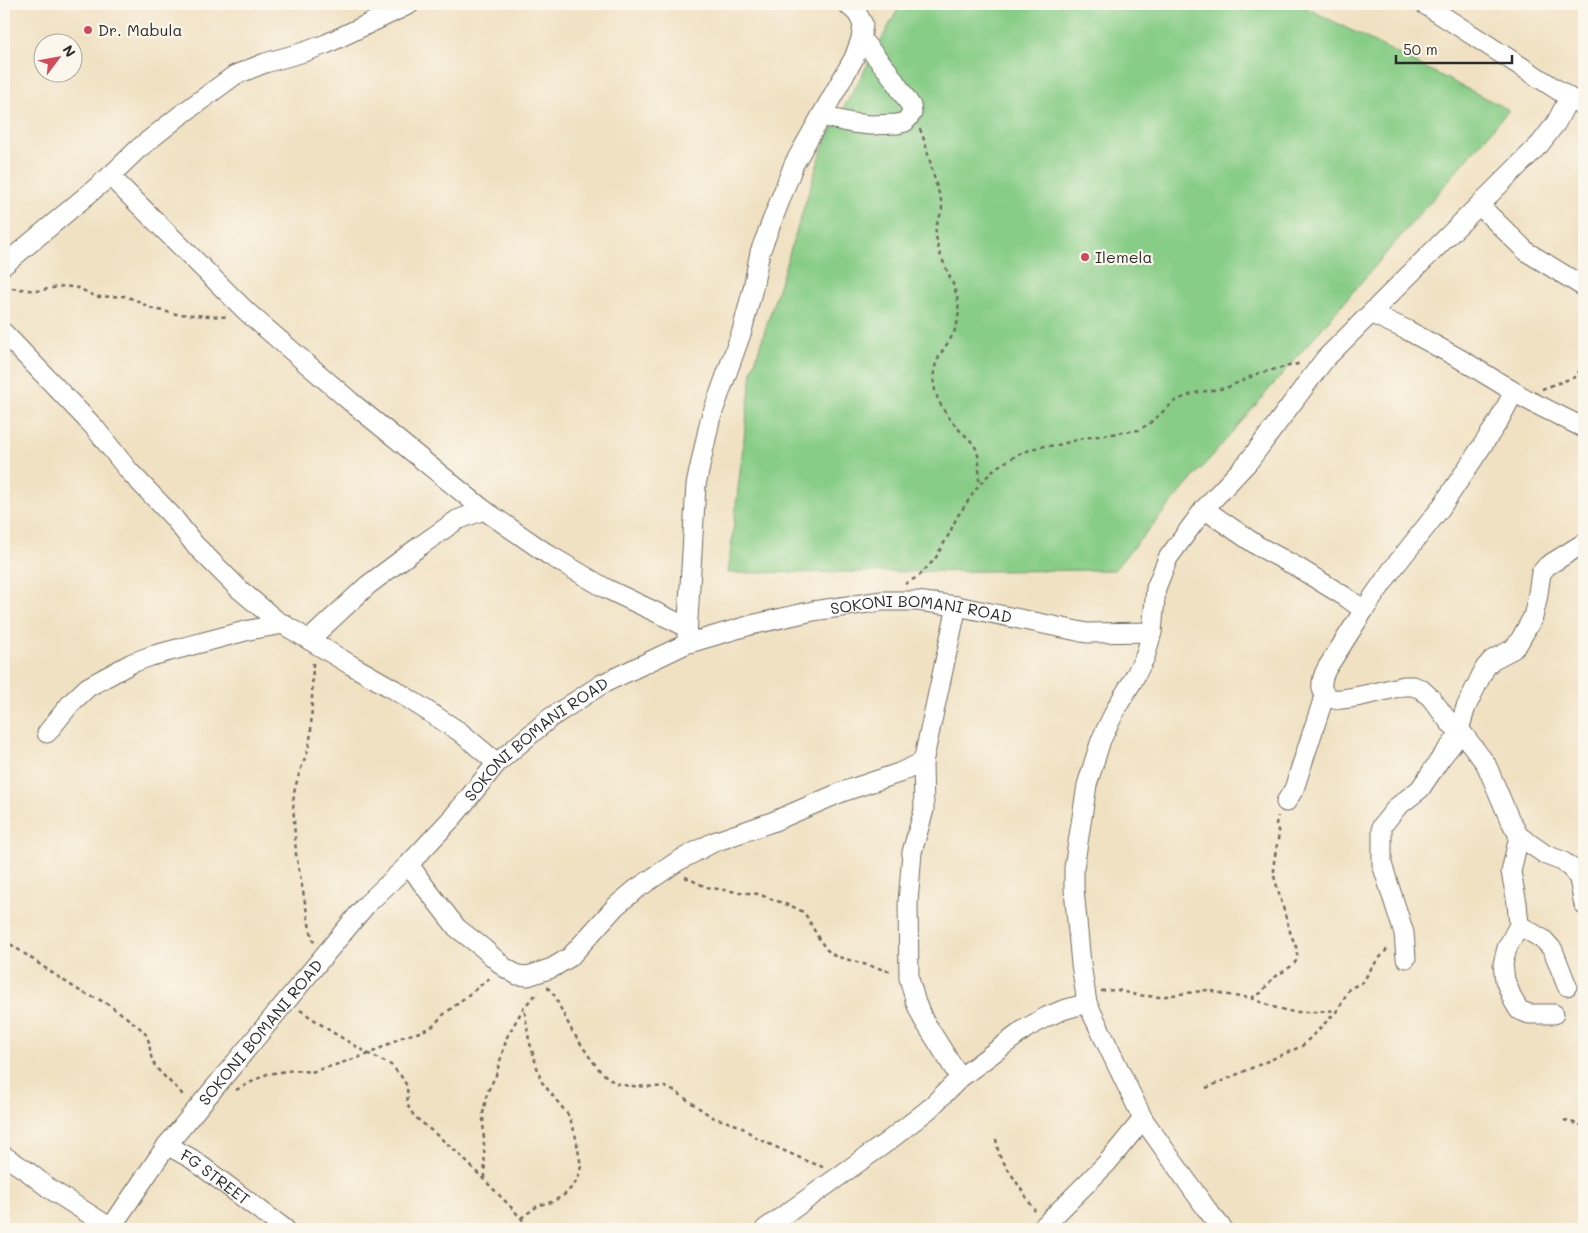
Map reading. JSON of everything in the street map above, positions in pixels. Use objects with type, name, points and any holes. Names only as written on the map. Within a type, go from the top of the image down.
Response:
[{"type":"street","points":[[371,22],[382,4]]},
{"type":"street","points":[[4,264],[110,176],[138,149],[235,75],[264,63],[326,44],[410,4]]},
{"type":"street","points":[[110,176],[254,318],[351,402],[484,510],[549,555],[687,635],[696,485],[710,420],[742,331],[760,252],[794,164],[854,58],[861,39],[863,24],[857,13],[847,4]]},
{"type":"street","points":[[1223,1229],[1208,1212],[1143,1119],[1086,1001],[1075,916],[1074,889],[1076,858],[1087,785],[1101,740],[1145,657],[1152,632],[1156,588],[1168,558],[1204,509],[1249,461],[1326,359],[1480,206],[1540,144],[1556,123],[1577,102],[1424,4]]},
{"type":"street","points":[[821,116],[870,125],[905,122],[912,113],[911,106],[888,72],[861,39]]},
{"type":"street","points":[[1480,206],[1527,252],[1584,288]]},
{"type":"street","points":[[1372,314],[1407,330],[1520,395],[1584,428]]},
{"type":"street","points":[[4,333],[94,427],[128,471],[173,517],[194,545],[239,589],[284,624],[395,690],[460,732],[497,763]]},
{"type":"street","points":[[1520,395],[1498,422],[1440,509],[1391,570],[1322,677],[1321,687],[1325,694],[1334,699],[1404,686],[1413,686],[1421,689],[1431,698],[1458,731],[1464,735],[1486,764],[1509,818],[1519,836],[1546,855],[1562,861],[1572,868],[1579,879],[1584,905]]},
{"type":"street","points":[[457,520],[463,493]]},
{"type":"street","points":[[1204,509],[1258,546],[1336,591],[1364,610]]},
{"type":"street","points":[[313,642],[368,585],[457,520],[484,510]]},
{"type":"street","points":[[1406,958],[1404,933],[1382,864],[1382,826],[1397,806],[1420,789],[1456,739],[1468,701],[1485,668],[1492,660],[1513,649],[1518,642],[1533,617],[1541,573],[1547,566],[1584,543]]},
{"type":"street","name":"SOKONI BOMANI ROAD","points":[[110,1228],[167,1145],[286,1000],[366,905],[410,864],[453,817],[497,763],[550,718],[602,684],[687,635],[751,625],[813,611],[882,601],[916,600],[957,606],[1087,633],[1152,632]]},
{"type":"street","points":[[957,606],[923,762],[924,810],[912,852],[908,904],[909,978],[916,1003],[923,1019],[960,1078]]},
{"type":"street","points":[[47,733],[71,703],[88,688],[132,663],[151,656],[249,630],[284,624]]},
{"type":"street","points":[[1286,802],[1294,790],[1325,694]]},
{"type":"street","points":[[410,864],[422,883],[457,928],[517,976],[528,976],[552,968],[570,956],[616,906],[635,890],[678,861],[714,842],[772,822],[842,792],[900,773],[923,762]]},
{"type":"street","points":[[1519,836],[1511,872],[1519,925],[1507,948],[1503,964],[1505,980],[1519,1010],[1529,1014],[1554,1014]]},
{"type":"street","points":[[1519,925],[1544,940],[1553,950],[1568,986]]},
{"type":"street","points":[[765,1229],[929,1109],[960,1078],[1026,1029],[1046,1017],[1086,1001]]},
{"type":"street","points":[[1038,1221],[1107,1164],[1143,1119]]},
{"type":"street","name":"FG STREET","points":[[167,1145],[192,1159],[286,1229]]},
{"type":"street","points":[[4,1156],[110,1228]]},
{"type":"path","points":[[910,116],[918,125],[929,153],[942,207],[935,232],[942,261],[955,286],[958,305],[955,328],[941,351],[934,369],[936,394],[954,425],[971,441],[976,449],[979,485]]},
{"type":"path","points":[[4,287],[37,291],[64,286],[78,288],[97,297],[125,296],[150,308],[176,314],[254,318]]},
{"type":"path","points":[[905,584],[919,576],[935,560],[957,517],[979,485],[995,468],[1019,454],[1038,446],[1058,445],[1084,438],[1139,430],[1175,401],[1194,393],[1226,388],[1259,374],[1298,363],[1326,359]]},
{"type":"path","points":[[1520,395],[1575,377],[1584,365]]},
{"type":"path","points":[[313,642],[314,683],[311,698],[311,733],[308,750],[295,788],[293,802],[296,854],[310,929],[319,961]]},
{"type":"path","points":[[1251,998],[1261,993],[1272,980],[1293,965],[1297,956],[1297,949],[1290,936],[1274,876],[1274,860],[1279,834],[1276,824],[1279,812],[1286,802]]},
{"type":"path","points":[[656,876],[686,877],[706,886],[758,894],[796,908],[807,917],[812,929],[827,950],[835,956],[879,967],[909,978]]},
{"type":"path","points":[[1206,1088],[1302,1046],[1338,1010],[1349,989],[1363,982],[1378,959],[1404,933]]},
{"type":"path","points":[[4,940],[53,974],[82,992],[105,1003],[144,1032],[150,1044],[153,1062],[162,1075],[180,1090],[186,1099],[191,1116]]},
{"type":"path","points":[[234,1091],[266,1074],[294,1070],[311,1072],[369,1054],[402,1037],[420,1032],[433,1026],[443,1015],[504,967]]},
{"type":"path","points":[[485,1179],[483,1114],[487,1093],[496,1075],[507,1037],[524,1007],[537,992],[546,986],[554,995],[572,1031],[591,1059],[601,1072],[614,1083],[629,1086],[665,1087],[683,1096],[712,1116],[740,1126],[758,1139],[807,1161],[842,1173]]},
{"type":"path","points":[[1086,1001],[1102,990],[1118,990],[1136,995],[1159,997],[1208,990],[1251,998],[1292,1012],[1338,1010]]},
{"type":"path","points":[[286,1000],[332,1032],[391,1065],[407,1086],[408,1106],[414,1116],[457,1152],[485,1179],[531,1229]]},
{"type":"path","points":[[521,1218],[539,1205],[552,1202],[564,1195],[578,1179],[582,1166],[575,1133],[569,1116],[541,1081],[529,1040],[524,1007]]},
{"type":"path","points":[[1564,1120],[1584,1126]]},
{"type":"path","points":[[996,1140],[999,1154],[1038,1221]]},
{"type":"green space","name":"Ilemela","points":[[901,4],[1299,4],[1509,110],[1114,570],[728,573],[752,371],[824,144]]},
{"type":"place","name":"Dr. Mabula","points":[[88,30]]},
{"type":"place","name":"Ilemela","points":[[1085,257]]}]
